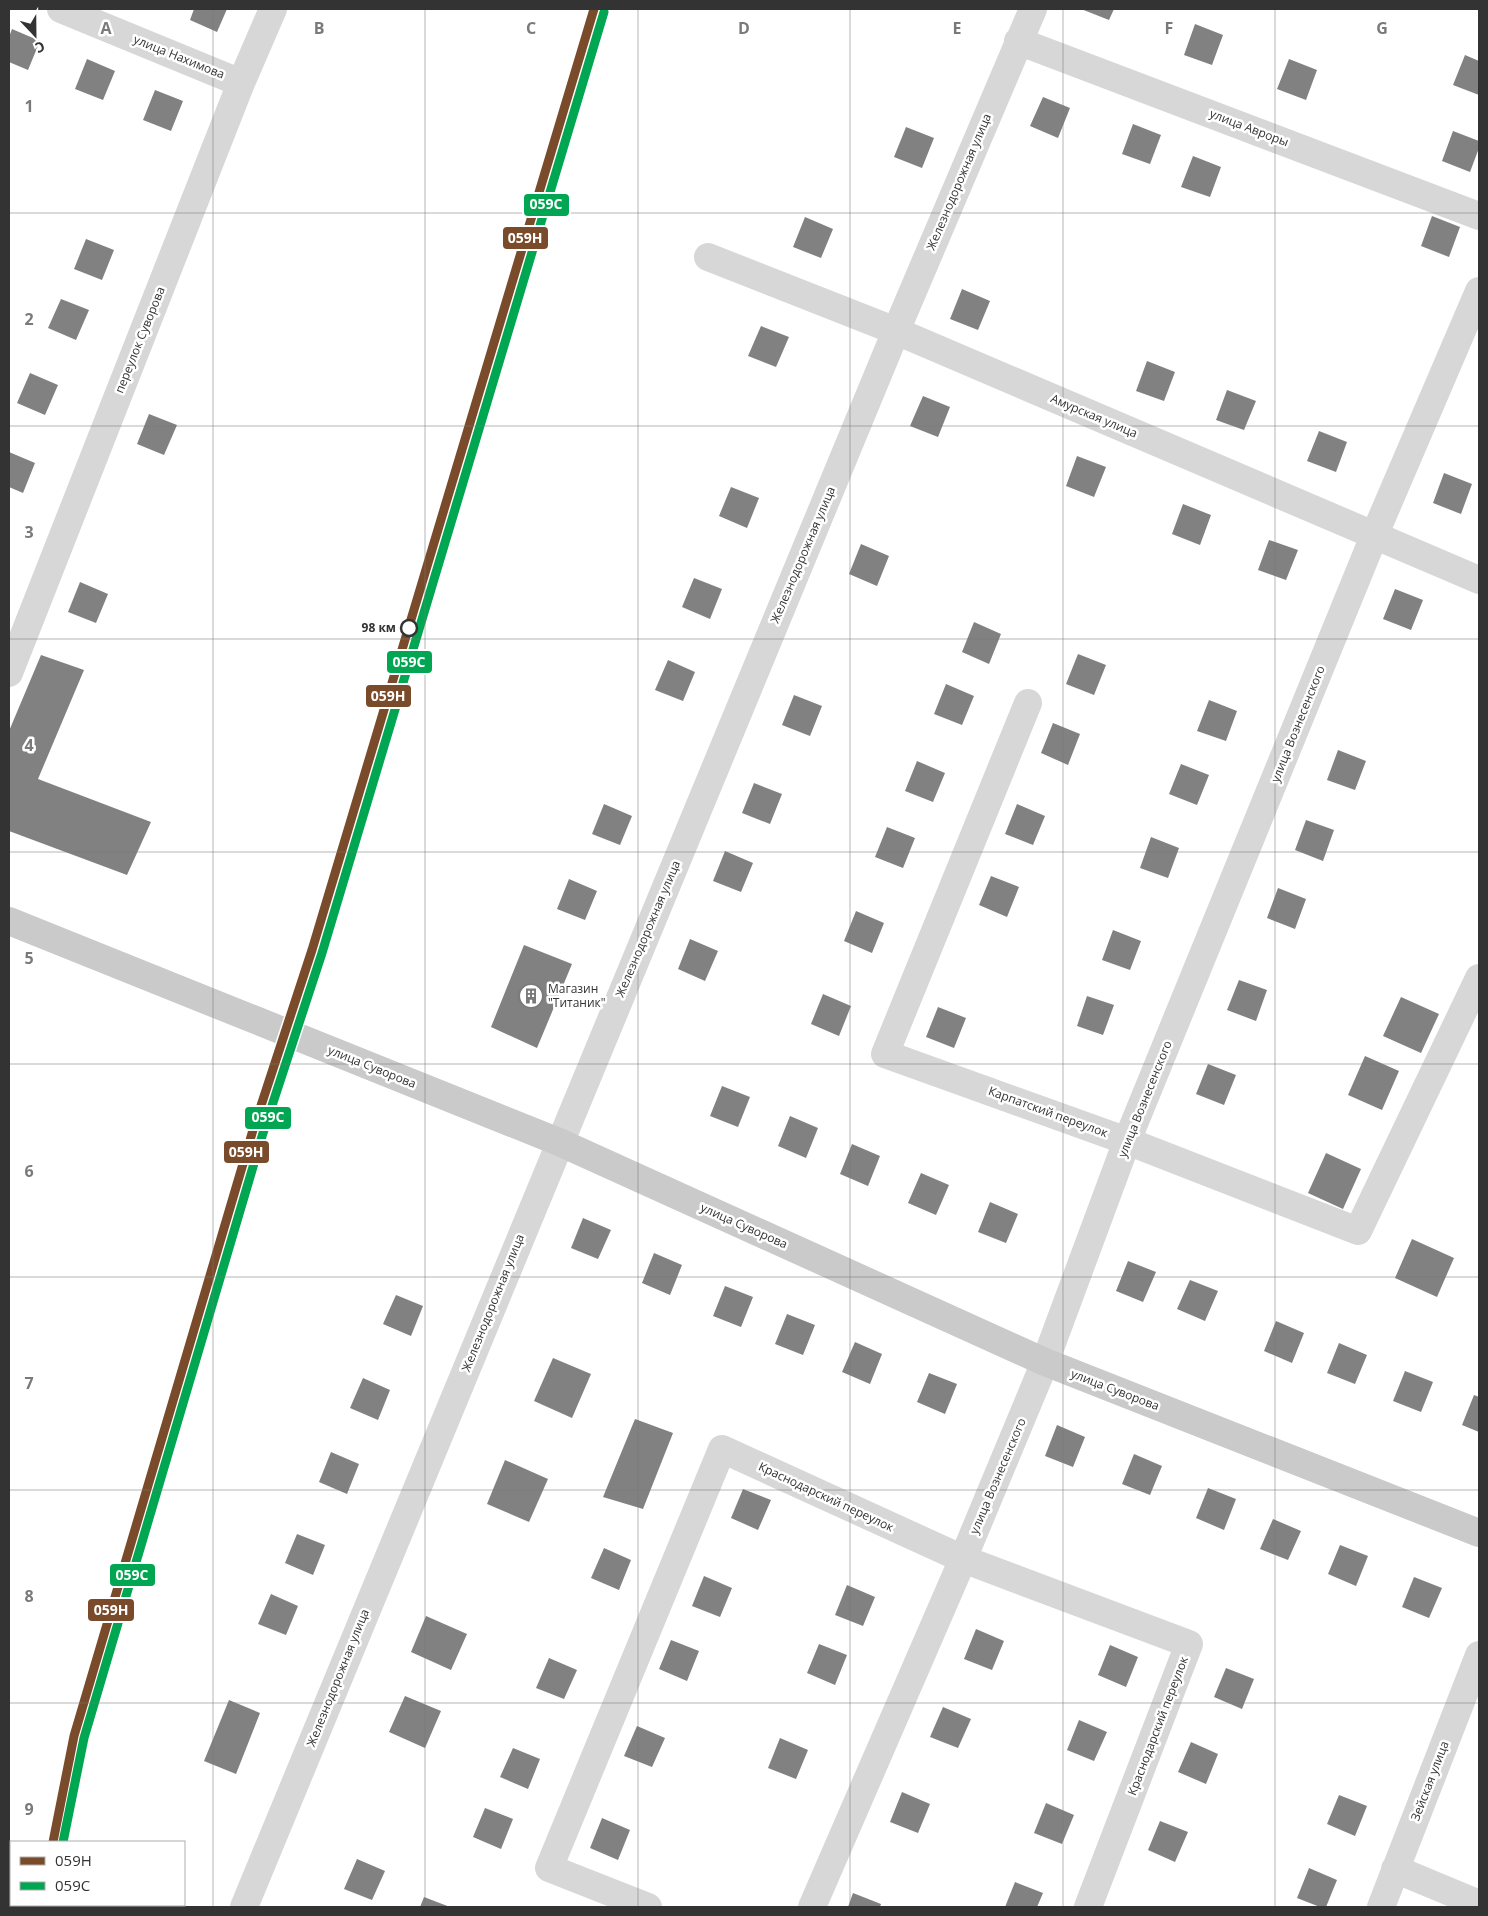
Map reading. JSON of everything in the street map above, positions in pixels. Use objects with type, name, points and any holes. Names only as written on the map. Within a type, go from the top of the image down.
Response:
[{"type":"main road","name":"улица Суворова","points":[[9,921],[559,1142],[1045,1362],[1479,1533]]},
{"type":"street","name":"улица Нахимова","points":[[61,9],[241,83]]},
{"type":"street","name":"переулок Суворова","points":[[9,673],[241,83],[273,9]]},
{"type":"street","name":"Железнодорожная улица","points":[[244,1907],[896,331],[1018,40],[1033,9]]},
{"type":"street","name":"улица Авроры","points":[[1018,40],[1479,216]]},
{"type":"street","name":"Амурская улица","points":[[708,257],[896,331],[1479,580]]},
{"type":"street","name":"улица Вознесенского","points":[[812,1907],[963,1559],[1045,1362],[1127,1141],[1374,536],[1479,291]]},
{"type":"street","name":"Карпатский переулок","points":[[1028,703],[885,1054],[1127,1141],[1358,1231],[1479,978]]},
{"type":"street","name":"Краснодарский переулок","points":[[648,1907],[549,1868],[722,1449],[963,1559],[1189,1644],[1088,1907]]},
{"type":"street","name":"Зейская улица","points":[[1381,1907],[1479,1655]]},
{"type":"street","points":[[1395,1869],[1479,1904]]},
{"type":"building","points":[[194,9],[227,9],[217,32],[190,20]]},
{"type":"building","points":[[1081,9],[1114,9],[1109,20]]},
{"type":"building","points":[[1195,24],[1223,35],[1212,65],[1184,55]]},
{"type":"building","points":[[12,29],[40,41],[28,70],[9,62],[9,37]]},
{"type":"building","points":[[1465,55],[1479,61],[1479,95],[1453,85]]},
{"type":"building","points":[[87,59],[115,71],[103,100],[75,89]]},
{"type":"building","points":[[1289,59],[1317,70],[1306,100],[1277,89]]},
{"type":"building","points":[[155,90],[183,101],[171,131],[143,120]]},
{"type":"building","points":[[1043,97],[1070,108],[1058,138],[1030,126]]},
{"type":"building","points":[[1133,124],[1161,135],[1150,164],[1122,154]]},
{"type":"building","points":[[906,127],[934,138],[922,168],[894,157]]},
{"type":"building","points":[[1453,131],[1479,141],[1479,148],[1470,172],[1442,161]]},
{"type":"building","points":[[1193,156],[1221,167],[1210,197],[1181,187]]},
{"type":"building","points":[[1432,216],[1460,227],[1449,257],[1421,246]]},
{"type":"building","points":[[805,217],[833,229],[821,258],[793,247]]},
{"type":"building","points":[[86,239],[114,250],[102,280],[74,269]]},
{"type":"building","points":[[962,289],[990,301],[978,330],[950,319]]},
{"type":"building","points":[[61,299],[89,310],[76,340],[48,328]]},
{"type":"building","points":[[761,326],[789,337],[776,367],[748,356]]},
{"type":"building","points":[[1147,361],[1175,372],[1164,401],[1136,391]]},
{"type":"building","points":[[30,373],[58,385],[45,415],[17,403]]},
{"type":"building","points":[[1227,390],[1256,401],[1244,430],[1216,420]]},
{"type":"building","points":[[923,396],[950,407],[938,437],[910,426]]},
{"type":"building","points":[[149,414],[177,425],[164,455],[137,444]]},
{"type":"building","points":[[1319,431],[1347,442],[1336,472],[1307,461]]},
{"type":"building","points":[[9,452],[35,463],[23,493],[9,487]]},
{"type":"building","points":[[1077,456],[1106,467],[1094,497],[1066,486]]},
{"type":"building","points":[[1444,473],[1472,484],[1461,514],[1433,503]]},
{"type":"building","points":[[731,487],[759,498],[747,528],[719,516]]},
{"type":"building","points":[[1183,504],[1211,515],[1200,545],[1172,534]]},
{"type":"building","points":[[1269,540],[1298,550],[1286,580],[1258,570]]},
{"type":"building","points":[[861,544],[889,556],[877,586],[849,574]]},
{"type":"building","points":[[694,578],[722,589],[710,619],[682,607]]},
{"type":"building","points":[[80,582],[108,594],[96,623],[68,612]]},
{"type":"building","points":[[1395,589],[1423,600],[1411,630],[1383,619]]},
{"type":"building","points":[[974,622],[1001,634],[989,664],[962,652]]},
{"type":"building","points":[[1078,654],[1106,665],[1094,695],[1066,684]]},
{"type":"building","points":[[41,655],[84,670],[38,779],[151,822],[127,875],[9,831],[9,731]]},
{"type":"building","points":[[668,660],[695,672],[683,701],[655,690]]},
{"type":"building","points":[[946,684],[974,696],[962,725],[934,714]]},
{"type":"building","points":[[794,695],[822,706],[810,736],[782,725]]},
{"type":"building","points":[[1209,700],[1237,711],[1226,741],[1197,731]]},
{"type":"building","points":[[1053,723],[1080,734],[1068,765],[1041,753]]},
{"type":"building","points":[[1338,750],[1366,761],[1355,790],[1327,780]]},
{"type":"building","points":[[917,761],[945,773],[933,802],[905,791]]},
{"type":"building","points":[[1181,764],[1209,775],[1197,805],[1169,794]]},
{"type":"building","points":[[754,783],[782,794],[770,824],[742,813]]},
{"type":"building","points":[[604,804],[632,816],[620,845],[592,834]]},
{"type":"building","points":[[1017,804],[1045,816],[1033,845],[1005,834]]},
{"type":"building","points":[[1306,820],[1334,830],[1323,861],[1295,850]]},
{"type":"building","points":[[887,827],[915,838],[903,868],[875,857]]},
{"type":"building","points":[[1151,837],[1179,848],[1168,878],[1140,868]]},
{"type":"building","points":[[725,851],[753,863],[741,892],[713,881]]},
{"type":"building","points":[[991,876],[1019,887],[1007,917],[979,905]]},
{"type":"building","points":[[569,879],[597,891],[585,920],[557,909]]},
{"type":"building","points":[[1278,888],[1306,899],[1295,929],[1267,918]]},
{"type":"building","points":[[856,911],[884,923],[872,953],[844,941]]},
{"type":"building","points":[[1113,930],[1141,941],[1130,970],[1102,960]]},
{"type":"building","points":[[690,939],[718,951],[705,981],[678,969]]},
{"type":"building","name":"Магазин \"Титаник\"","points":[[524,945],[572,964],[537,1048],[491,1027]]},
{"type":"building","points":[[1239,980],[1267,990],[1256,1021],[1227,1010]]},
{"type":"building","points":[[823,994],[851,1006],[839,1036],[811,1024]]},
{"type":"building","points":[[1087,996],[1114,1005],[1103,1035],[1077,1026]]},
{"type":"building","points":[[1401,997],[1439,1014],[1421,1053],[1383,1036]]},
{"type":"building","points":[[938,1007],[966,1018],[954,1048],[926,1037]]},
{"type":"building","points":[[1365,1056],[1399,1071],[1382,1110],[1348,1095]]},
{"type":"building","points":[[1208,1064],[1236,1075],[1224,1105],[1196,1094]]},
{"type":"building","points":[[722,1086],[750,1097],[738,1127],[710,1116]]},
{"type":"building","points":[[790,1116],[818,1128],[806,1158],[778,1146]]},
{"type":"building","points":[[852,1144],[880,1156],[868,1186],[840,1174]]},
{"type":"building","points":[[1326,1153],[1361,1169],[1343,1209],[1308,1193]]},
{"type":"building","points":[[921,1173],[949,1185],[936,1215],[908,1203]]},
{"type":"building","points":[[990,1202],[1018,1214],[1006,1243],[978,1232]]},
{"type":"building","points":[[583,1218],[611,1230],[598,1259],[571,1248]]},
{"type":"building","points":[[1412,1239],[1454,1258],[1437,1297],[1395,1278]]},
{"type":"building","points":[[654,1253],[682,1265],[670,1295],[642,1283]]},
{"type":"building","points":[[1128,1261],[1156,1272],[1143,1302],[1116,1291]]},
{"type":"building","points":[[1190,1280],[1218,1291],[1205,1321],[1177,1309]]},
{"type":"building","points":[[725,1286],[753,1297],[741,1327],[713,1316]]},
{"type":"building","points":[[396,1295],[423,1306],[411,1336],[383,1324]]},
{"type":"building","points":[[787,1314],[815,1325],[803,1355],[775,1344]]},
{"type":"building","points":[[1276,1321],[1304,1333],[1292,1363],[1264,1351]]},
{"type":"building","points":[[855,1342],[882,1354],[870,1384],[842,1372]]},
{"type":"building","points":[[1339,1343],[1367,1355],[1355,1384],[1327,1373]]},
{"type":"building","points":[[553,1358],[591,1374],[572,1418],[534,1401]]},
{"type":"building","points":[[1405,1371],[1433,1382],[1421,1412],[1393,1401]]},
{"type":"building","points":[[929,1373],[957,1384],[945,1414],[917,1402]]},
{"type":"building","points":[[363,1378],[390,1390],[378,1420],[350,1408]]},
{"type":"building","points":[[1474,1395],[1479,1397],[1479,1432],[1462,1425]]},
{"type":"building","points":[[635,1419],[673,1433],[643,1509],[603,1497]]},
{"type":"building","points":[[1057,1425],[1085,1437],[1073,1467],[1045,1456]]},
{"type":"building","points":[[331,1452],[359,1464],[347,1494],[319,1482]]},
{"type":"building","points":[[1134,1454],[1162,1466],[1150,1495],[1122,1484]]},
{"type":"building","points":[[505,1460],[548,1479],[529,1522],[487,1504]]},
{"type":"building","points":[[1208,1488],[1236,1499],[1224,1530],[1196,1518]]},
{"type":"building","points":[[743,1489],[771,1500],[758,1530],[731,1518]]},
{"type":"building","points":[[1273,1519],[1301,1531],[1288,1560],[1260,1549]]},
{"type":"building","points":[[297,1534],[325,1545],[313,1575],[285,1563]]},
{"type":"building","points":[[1340,1545],[1368,1556],[1356,1586],[1328,1574]]},
{"type":"building","points":[[604,1548],[631,1560],[619,1590],[591,1578]]},
{"type":"building","points":[[704,1576],[732,1588],[720,1617],[692,1606]]},
{"type":"building","points":[[1414,1577],[1442,1588],[1429,1618],[1402,1607]]},
{"type":"building","points":[[847,1585],[875,1597],[863,1626],[835,1615]]},
{"type":"building","points":[[271,1594],[298,1606],[286,1635],[258,1624]]},
{"type":"building","points":[[426,1616],[467,1634],[451,1670],[411,1652]]},
{"type":"building","points":[[976,1629],[1004,1641],[992,1670],[964,1659]]},
{"type":"building","points":[[671,1640],[699,1651],[687,1681],[659,1669]]},
{"type":"building","points":[[819,1644],[847,1655],[835,1685],[807,1673]]},
{"type":"building","points":[[1110,1645],[1138,1657],[1126,1687],[1098,1675]]},
{"type":"building","points":[[549,1658],[577,1670],[564,1699],[536,1688]]},
{"type":"building","points":[[1226,1668],[1254,1679],[1242,1709],[1214,1697]]},
{"type":"building","points":[[405,1696],[441,1711],[425,1748],[389,1732]]},
{"type":"building","points":[[229,1700],[260,1713],[236,1774],[204,1761]]},
{"type":"building","points":[[943,1707],[971,1719],[958,1748],[930,1737]]},
{"type":"building","points":[[1079,1720],[1107,1732],[1094,1761],[1067,1750]]},
{"type":"building","points":[[637,1726],[665,1738],[652,1767],[624,1756]]},
{"type":"building","points":[[780,1738],[808,1750],[796,1779],[768,1768]]},
{"type":"building","points":[[1191,1742],[1218,1754],[1206,1784],[1178,1772]]},
{"type":"building","points":[[513,1748],[540,1759],[528,1789],[500,1777]]},
{"type":"building","points":[[902,1792],[930,1804],[918,1833],[890,1822]]},
{"type":"building","points":[[1339,1795],[1367,1806],[1355,1836],[1327,1824]]},
{"type":"building","points":[[1046,1803],[1074,1815],[1062,1844],[1034,1833]]},
{"type":"building","points":[[485,1808],[513,1819],[501,1849],[473,1837]]},
{"type":"building","points":[[602,1818],[630,1830],[618,1860],[590,1848]]},
{"type":"building","points":[[1160,1821],[1188,1832],[1175,1862],[1148,1850]]},
{"type":"building","points":[[357,1859],[385,1871],[372,1900],[344,1889]]},
{"type":"building","points":[[1309,1868],[1337,1880],[1326,1907],[1320,1907],[1297,1898]]},
{"type":"building","points":[[1015,1882],[1043,1893],[1037,1907],[1005,1907]]},
{"type":"building","points":[[853,1893],[881,1904],[880,1907],[848,1907]]},
{"type":"building","points":[[424,1897],[450,1907],[420,1907]]},
{"type":"transit line","name":"059Н","points":[[53,1841],[74,1736],[253,1130],[312,950],[594,9]]},
{"type":"transit line","name":"059С","points":[[63,1841],[84,1738],[263,1133],[322,953],[604,12]]},
{"type":"place","name":"98 км","points":[[409,628]]},
{"type":"place","name":"Магазин \"Титаник\"","points":[[531,996]]}]
